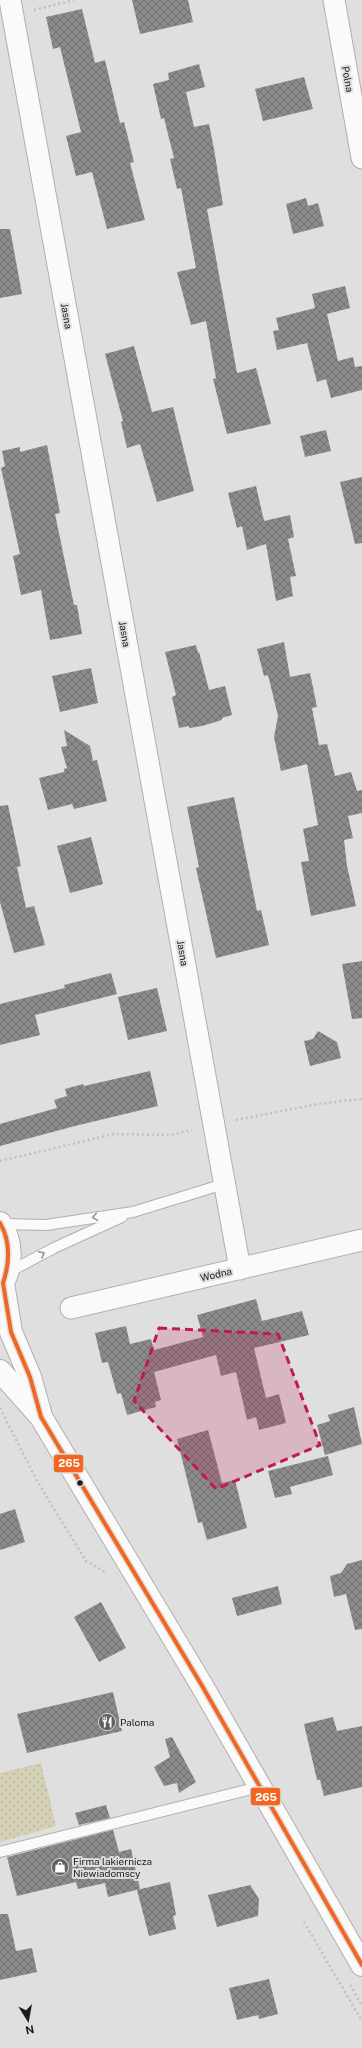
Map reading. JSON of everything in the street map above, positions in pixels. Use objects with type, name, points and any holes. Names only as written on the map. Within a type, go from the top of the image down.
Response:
[{"type":"main road","points":[[1,1224],[8,1240],[10,1256],[4,1281],[11,1332],[30,1377],[41,1417]]},
{"type":"main road","points":[[0,1371],[41,1417],[201,1684],[362,1966]]},
{"type":"street","name":"Polna","points":[[334,0],[362,158]]},
{"type":"street","name":"Jasna","points":[[11,8],[240,1269]]},
{"type":"street","name":"Wodna","points":[[71,1308],[362,1240]]},
{"type":"lane","points":[[4,1281],[54,1248],[133,1212],[224,1184]]},
{"type":"lane","points":[[1,1224],[46,1225],[133,1212]]},
{"type":"lane","points":[[0,1852],[259,1786]]},
{"type":"path","points":[[11,8],[74,0]]},
{"type":"path","points":[[231,1121],[318,1104],[362,1099]]},
{"type":"path","points":[[0,1160],[114,1134],[170,1135],[199,1129]]},
{"type":"path","points":[[0,1408],[37,1482],[86,1561],[109,1574]]},
{"type":"path","points":[[304,1922],[362,2021]]},
{"type":"highlighted area","points":[[159,1328],[278,1334],[320,1445],[216,1489],[134,1401]]},
{"type":"shaded area","points":[[41,1763],[56,1826],[0,1842],[0,1773]]},
{"type":"building","points":[[132,0],[188,0],[193,22],[140,34]]},
{"type":"building","points":[[82,9],[95,63],[105,60],[120,123],[124,122],[134,162],[130,163],[145,220],[107,229],[92,172],[76,176],[66,136],[81,132],[60,47],[53,49],[46,17]]},
{"type":"building","points":[[199,64],[205,87],[186,92],[194,127],[209,124],[214,149],[223,205],[207,209],[237,373],[256,368],[271,424],[227,434],[213,379],[216,378],[206,321],[191,325],[177,272],[196,268],[181,188],[177,189],[170,159],[174,158],[164,118],[161,119],[153,84],[169,80],[168,73]]},
{"type":"building","points":[[304,77],[313,109],[263,121],[255,89]]},
{"type":"building","points":[[306,198],[308,206],[318,203],[324,226],[293,234],[286,204]]},
{"type":"building","points":[[0,229],[10,229],[22,294],[0,298]]},
{"type":"building","points":[[345,286],[350,308],[327,314],[338,361],[353,357],[355,367],[362,366],[362,390],[331,398],[326,379],[317,382],[307,343],[277,350],[273,331],[279,330],[276,318],[315,308],[312,294]]},
{"type":"building","points":[[134,346],[152,412],[173,407],[194,491],[157,502],[140,444],[127,448],[121,422],[123,421],[105,354]]},
{"type":"building","points":[[326,430],[331,451],[305,457],[300,436]]},
{"type":"building","points":[[47,445],[60,513],[55,514],[74,605],[77,605],[82,634],[50,640],[41,590],[21,595],[13,556],[20,554],[1,468],[5,466],[2,451],[20,447],[20,452]]},
{"type":"building","points":[[362,477],[362,543],[355,544],[340,482]]},
{"type":"building","points":[[256,486],[264,521],[290,515],[294,537],[288,539],[296,576],[290,577],[293,596],[276,601],[266,544],[247,550],[242,526],[237,528],[228,493]]},
{"type":"building","points":[[284,642],[290,677],[310,673],[317,707],[312,708],[319,745],[327,744],[335,776],[351,772],[357,791],[362,790],[362,813],[348,816],[353,838],[344,840],[347,866],[356,906],[311,916],[301,862],[309,861],[303,829],[318,825],[307,764],[281,771],[274,737],[278,716],[268,675],[264,676],[257,649]]},
{"type":"building","points":[[196,645],[209,690],[225,686],[232,715],[222,718],[222,720],[202,726],[179,728],[172,697],[176,695],[165,652]]},
{"type":"building","points":[[91,668],[98,703],[60,712],[52,676]]},
{"type":"building","points":[[64,730],[90,746],[93,761],[97,760],[107,801],[74,809],[72,804],[48,810],[39,778],[64,772],[64,769],[67,768],[61,747],[67,746]]},
{"type":"building","points":[[234,797],[257,911],[261,910],[269,945],[216,958],[196,868],[199,867],[187,807]]},
{"type":"building","points":[[8,805],[21,866],[17,867],[26,908],[34,906],[45,945],[14,953],[0,902],[0,806]]},
{"type":"building","points":[[91,837],[103,884],[70,893],[57,846]]},
{"type":"building","points":[[362,961],[362,1018],[352,1019],[342,964]]},
{"type":"building","points":[[111,973],[117,994],[35,1015],[40,1035],[0,1045],[0,1004],[65,988],[64,985]]},
{"type":"building","points":[[157,988],[167,1031],[128,1040],[118,997]]},
{"type":"building","points":[[318,1031],[337,1042],[341,1058],[310,1066],[304,1041],[313,1039]]},
{"type":"building","points":[[150,1071],[158,1106],[0,1146],[0,1124],[57,1108],[54,1100],[67,1096],[65,1089]]},
{"type":"building","points":[[256,1299],[262,1321],[302,1311],[309,1335],[254,1348],[266,1398],[279,1394],[286,1423],[259,1430],[256,1417],[247,1420],[236,1372],[221,1376],[216,1355],[154,1372],[161,1400],[155,1402],[156,1407],[127,1415],[121,1393],[117,1394],[108,1362],[102,1363],[95,1333],[126,1326],[130,1344],[151,1339],[154,1350],[203,1337],[197,1315]]},
{"type":"building","points":[[354,1407],[362,1444],[325,1455],[317,1425],[330,1421],[328,1415]]},
{"type":"building","points":[[208,1430],[222,1483],[235,1480],[247,1528],[207,1540],[202,1522],[198,1523],[177,1439]]},
{"type":"building","points":[[328,1456],[333,1475],[290,1487],[292,1494],[275,1498],[268,1471]]},
{"type":"building","points":[[15,1509],[25,1542],[0,1550],[0,1514]]},
{"type":"building","points":[[362,1560],[362,1629],[355,1630],[346,1594],[334,1597],[330,1576],[341,1573],[347,1564]]},
{"type":"building","points":[[278,1586],[282,1604],[237,1616],[232,1598]]},
{"type":"building","points":[[101,1602],[126,1648],[99,1662],[74,1617]]},
{"type":"building","points":[[113,1692],[122,1731],[27,1753],[17,1714]]},
{"type":"building","points":[[333,1717],[337,1731],[362,1726],[362,1787],[324,1796],[320,1780],[317,1780],[304,1724]]},
{"type":"building","points":[[172,1737],[196,1782],[179,1793],[177,1783],[164,1786],[154,1767],[170,1757],[165,1739]]},
{"type":"building","points":[[106,1805],[110,1818],[79,1825],[75,1813]]},
{"type":"building","points":[[113,1830],[119,1852],[131,1849],[140,1889],[108,1897],[105,1883],[78,1889],[76,1882],[17,1896],[7,1857]]},
{"type":"building","points":[[170,1882],[176,1915],[173,1916],[176,1929],[149,1936],[137,1890]]},
{"type":"building","points":[[250,1885],[259,1899],[258,1916],[217,1927],[208,1895]]},
{"type":"building","points":[[0,1914],[8,1914],[16,1951],[32,1948],[37,1972],[0,1980]]},
{"type":"building","points":[[269,1979],[278,2014],[259,2019],[258,2015],[237,2020],[229,1988]]},
{"type":"transit line","name":"265","points":[[0,1223],[4,1230],[8,1245],[8,1260],[3,1283]]},
{"type":"transit line","name":"265","points":[[3,1283],[11,1332],[30,1377],[41,1417],[201,1684],[362,1965]]},
{"type":"place","name":"Paloma","points":[[107,1722]]},
{"type":"place","name":"Firma lakiernicza Niewiadomscy","points":[[60,1867]]}]
